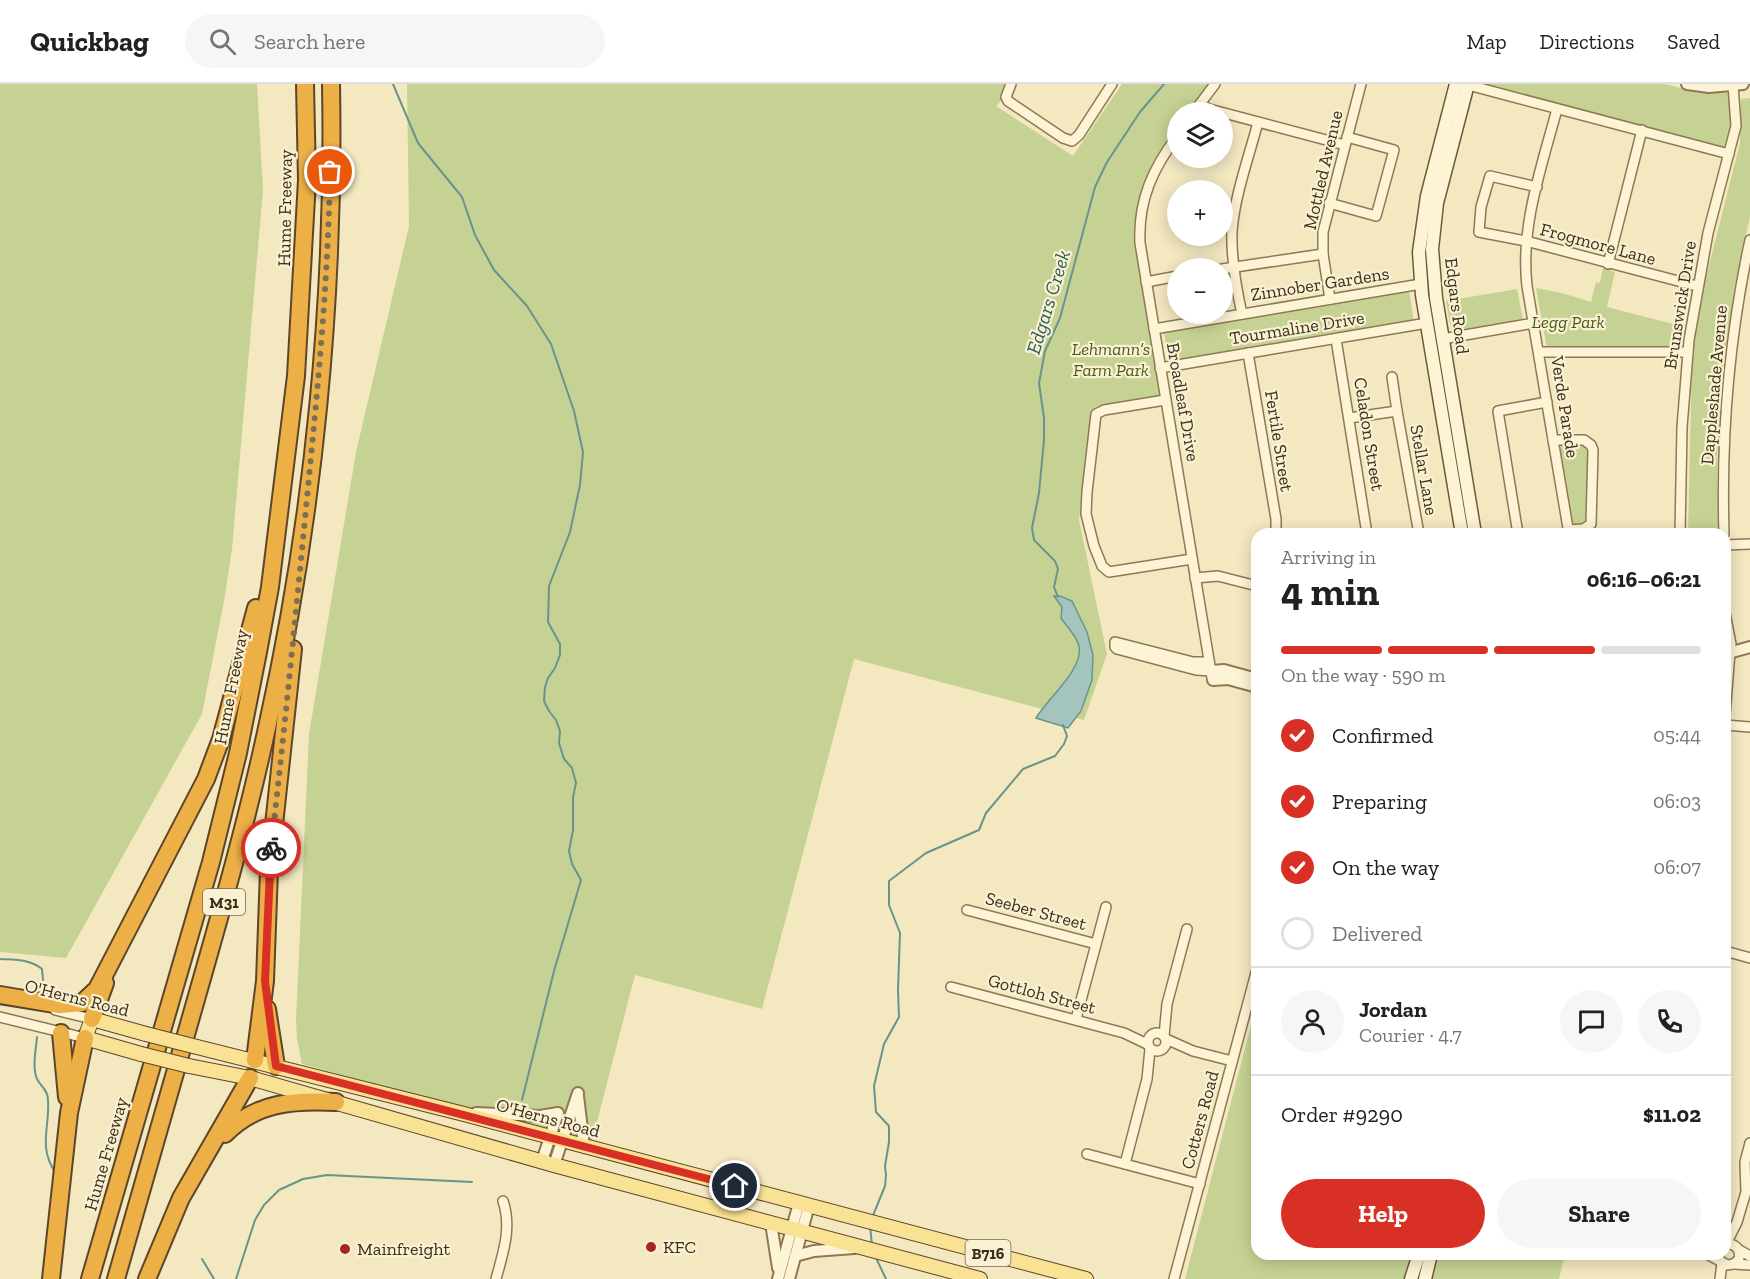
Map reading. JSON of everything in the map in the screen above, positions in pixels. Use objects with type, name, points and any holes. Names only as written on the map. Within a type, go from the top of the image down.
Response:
[{"type":"highway","name":"Hume Freeway","points":[[90,1279],[211,862],[258,652],[279,517],[296,376],[307,180],[305,84]]},
{"type":"highway","name":"M31","points":[[116,1279],[248,815],[285,639],[305,519],[319,384],[328,247],[331,84]]},
{"type":"highway","points":[[0,996],[60,1005],[82,1003],[97,989],[206,779],[221,739],[237,682],[279,517]]},
{"type":"highway","points":[[255,1060],[265,981],[269,871],[288,704],[305,519]]},
{"type":"highway","points":[[92,1019],[118,949]]},
{"type":"highway","points":[[265,981],[276,1066]]},
{"type":"highway","points":[[61,1033],[69,1113]]},
{"type":"highway","points":[[51,1279],[69,1113],[86,1038]]},
{"type":"highway","points":[[147,1279],[181,1198],[250,1078]]},
{"type":"highway","points":[[208,1152],[237,1121],[254,1113],[279,1104],[303,1101],[336,1102]]},
{"type":"main road","name":"Edgars Road","points":[[1456,84],[1423,214],[1419,252],[1421,284],[1436,340],[1461,528]]},
{"type":"main road","name":"Edgars Road","points":[[1433,322],[1434,225],[1439,195],[1468,84]]},
{"type":"main road","name":"Edgars Road","points":[[1436,340],[1474,528]]},
{"type":"main road","name":"O'Herns Road","points":[[92,1019],[556,1138],[1086,1279]]},
{"type":"main road","points":[[86,1038],[92,1019]]},
{"type":"main road","name":"O'Herns Road","points":[[86,1038],[189,1066],[250,1078],[548,1163],[980,1279]]},
{"type":"main road","points":[[250,1078],[255,1060]]},
{"type":"main road","points":[[1411,1279],[1417,1260]]},
{"type":"main road","points":[[1425,1279],[1430,1260]]},
{"type":"street","points":[[1011,84],[1006,97],[1011,104],[1072,141],[1077,138],[1112,84]]},
{"type":"street","points":[[1202,102],[1215,84]]},
{"type":"street","name":"Mottled Avenue","points":[[1330,299],[1323,254],[1323,232],[1360,84]]},
{"type":"street","points":[[1468,84],[1729,154]]},
{"type":"street","points":[[1687,84],[1708,87],[1738,85]]},
{"type":"street","name":"Brunswick Drive","points":[[1680,528],[1681,462],[1688,352],[1697,286],[1712,214],[1736,126],[1738,85]]},
{"type":"street","name":"Verde Parade","points":[[1557,109],[1526,242],[1526,275],[1567,528]]},
{"type":"street","points":[[1233,115],[1394,150],[1376,216],[1329,203]]},
{"type":"street","points":[[1242,314],[1234,267],[1232,242],[1234,217],[1258,122]]},
{"type":"street","points":[[1608,264],[1642,130]]},
{"type":"street","name":"Broadleaf Drive","points":[[1167,151],[1154,170],[1143,200],[1140,232],[1165,400],[1212,674]]},
{"type":"street","name":"Frogmore Lane","points":[[1537,187],[1490,176],[1481,207],[1479,232],[1697,286]]},
{"type":"street","name":"Dappleshade Avenue","points":[[1724,528],[1725,417],[1731,349],[1745,286],[1750,240]]},
{"type":"street","points":[[1234,267],[1323,254]]},
{"type":"street","points":[[1146,282],[1167,278]]},
{"type":"street","name":"Zinnober Gardens","points":[[1154,329],[1421,284]]},
{"type":"street","name":"Tourmaline Drive","points":[[1160,368],[1433,322]]},
{"type":"street","points":[[1436,340],[1534,323]]},
{"type":"street","name":"Celadon Street","points":[[1336,339],[1367,528]]},
{"type":"street","points":[[1539,352],[1688,352]]},
{"type":"street","name":"Fertile Street","points":[[1248,353],[1276,528]]},
{"type":"street","name":"Stellar Lane","points":[[1392,377],[1418,528]]},
{"type":"street","points":[[1165,400],[1104,410],[1096,414],[1087,492],[1087,522],[1102,566],[1109,572],[1192,559]]},
{"type":"street","points":[[1517,528],[1497,411],[1547,402]]},
{"type":"street","name":"Stellar Lane","points":[[1349,418],[1397,411]]},
{"type":"street","points":[[1553,440],[1588,441],[1593,450],[1591,524],[1585,528]]},
{"type":"street","points":[[1731,545],[1750,544]]},
{"type":"street","points":[[1195,578],[1218,576],[1251,584]]},
{"type":"street","points":[[1731,648],[1750,639]]},
{"type":"street","points":[[1731,649],[1750,647]]},
{"type":"street","points":[[1151,654],[1196,670],[1251,685]]},
{"type":"street","points":[[1212,674],[1224,670],[1251,677]]},
{"type":"street","points":[[1731,725],[1750,727]]},
{"type":"street","points":[[1076,1019],[1106,908]]},
{"type":"street","name":"Seeber Street","points":[[967,910],[1096,944]]},
{"type":"street","points":[[1125,1164],[1187,929]]},
{"type":"street","points":[[1731,953],[1750,958]]},
{"type":"street","name":"Gottloh Street","points":[[951,987],[1232,1061]]},
{"type":"street","name":"Cotters Road","points":[[1174,1279],[1251,991]]},
{"type":"street","name":"O'Herns Road","points":[[0,996],[92,1019]]},
{"type":"street","name":"O'Herns Road","points":[[0,1017],[86,1038]]},
{"type":"street","points":[[548,1163],[556,1138],[578,1093],[585,1146]]},
{"type":"street","points":[[460,1113],[540,1116],[558,1113],[556,1138]]},
{"type":"street","points":[[1731,1233],[1737,1222],[1746,1192],[1748,1178],[1745,1162],[1750,1143]]},
{"type":"street","points":[[1087,1154],[1200,1184]]},
{"type":"street","points":[[496,1279],[506,1242],[508,1224],[503,1201]]},
{"type":"street","points":[[782,1278],[804,1204]]},
{"type":"street","points":[[1725,1279],[1733,1265],[1739,1260],[1737,1222]]},
{"type":"street","points":[[771,1223],[782,1278]]},
{"type":"street","points":[[782,1278],[795,1256],[797,1230]]},
{"type":"street","points":[[1731,1244],[1750,1256]]},
{"type":"street","points":[[795,1256],[814,1251],[861,1247]]},
{"type":"street","points":[[1720,1260],[1720,1279]]},
{"type":"street","points":[[1722,1260],[1733,1265],[1750,1265]]},
{"type":"green space","points":[[0,84],[257,84],[263,190],[232,549],[202,714],[66,958],[0,952]]},
{"type":"green space","name":"Lehmann’s Farm Park","points":[[407,84],[1011,84],[1007,94],[996,106],[1073,156],[1122,84],[1211,84],[1198,102],[1167,102],[1167,142],[1146,178],[1136,220],[1162,394],[1158,398],[1095,407],[1091,420],[1079,520],[1107,654],[1084,720],[854,659],[762,1009],[635,975],[591,1145],[302,1064],[297,1039],[309,734],[356,452],[409,226]]},
{"type":"green space","points":[[1481,84],[1665,84],[1697,92],[1724,91],[1730,95],[1732,126],[1727,144],[1721,148]]},
{"type":"green space","points":[[1750,98],[1750,217],[1735,284],[1722,376],[1717,460],[1718,528],[1688,528],[1692,352],[1699,305],[1740,143],[1741,99]]},
{"type":"green space","name":"Legg Park","points":[[1603,268],[1615,272],[1607,307],[1681,326],[1680,348],[1547,348],[1536,288],[1591,302],[1596,282],[1600,283]]},
{"type":"green space","points":[[1517,289],[1523,320],[1452,333],[1446,301]]},
{"type":"green space","points":[[1409,291],[1414,322],[1169,363],[1164,332],[1212,324],[1233,324],[1233,320]]},
{"type":"green space","points":[[1566,443],[1586,444],[1589,450],[1587,524],[1575,525],[1571,520],[1559,452],[1562,445]]},
{"type":"green space","points":[[1251,1025],[1251,1260],[1564,1260],[1559,1279],[1185,1279]]},
{"type":"water","points":[[1054,596],[1072,601],[1087,632],[1093,655],[1092,680],[1081,711],[1068,728],[1036,718],[1070,674],[1079,655],[1078,642],[1061,618],[1062,607]]},
{"type":"waterway","points":[[393,84],[418,143],[462,197],[475,235],[494,270],[527,306],[551,344],[574,411],[583,452],[580,485],[570,532],[549,586],[548,622],[560,644],[560,655],[548,678],[544,701],[556,720],[564,759],[572,768],[576,783],[573,797],[573,830],[569,851],[572,864],[581,880],[554,971],[522,1100]]},
{"type":"waterway","name":"Edgars Creek","points":[[1058,597],[1054,587],[1058,569],[1055,561],[1034,540],[1032,528],[1039,493],[1044,440],[1044,418],[1039,383],[1045,351],[1060,318],[1095,187],[1107,162],[1140,112],[1164,84]]},
{"type":"waterway","name":"Edgars Creek","points":[[872,1218],[885,1186],[885,1166],[889,1142],[889,1126],[876,1112],[874,1086],[884,1044],[899,1017],[900,933],[889,905],[889,881],[926,853],[979,830],[986,813],[1023,769],[1055,756],[1067,736],[1063,725]]},
{"type":"waterway","points":[[0,959],[32,963],[42,969],[43,980]]},
{"type":"waterway","points":[[37,1037],[35,1069],[37,1079],[48,1097],[46,1145],[47,1154],[55,1172]]},
{"type":"waterway","points":[[236,1279],[255,1220],[264,1205],[279,1190],[303,1179],[327,1175],[472,1182]]},
{"type":"waterway","name":"Edgars Creek","points":[[870,1226],[872,1245]]},
{"type":"waterway","name":"Edgars Creek","points":[[876,1258],[886,1279]]},
{"type":"waterway","points":[[202,1259],[214,1279]]},
{"type":"way so far","points":[[271,848],[287,716],[319,384],[329,235],[330,172]]},
{"type":"place","name":"KFC","points":[[651,1247]]},
{"type":"place","name":"Mainfreight","points":[[345,1249]]},
{"type":"route","points":[[271,848],[265,981],[276,1066],[735,1186]]}]
